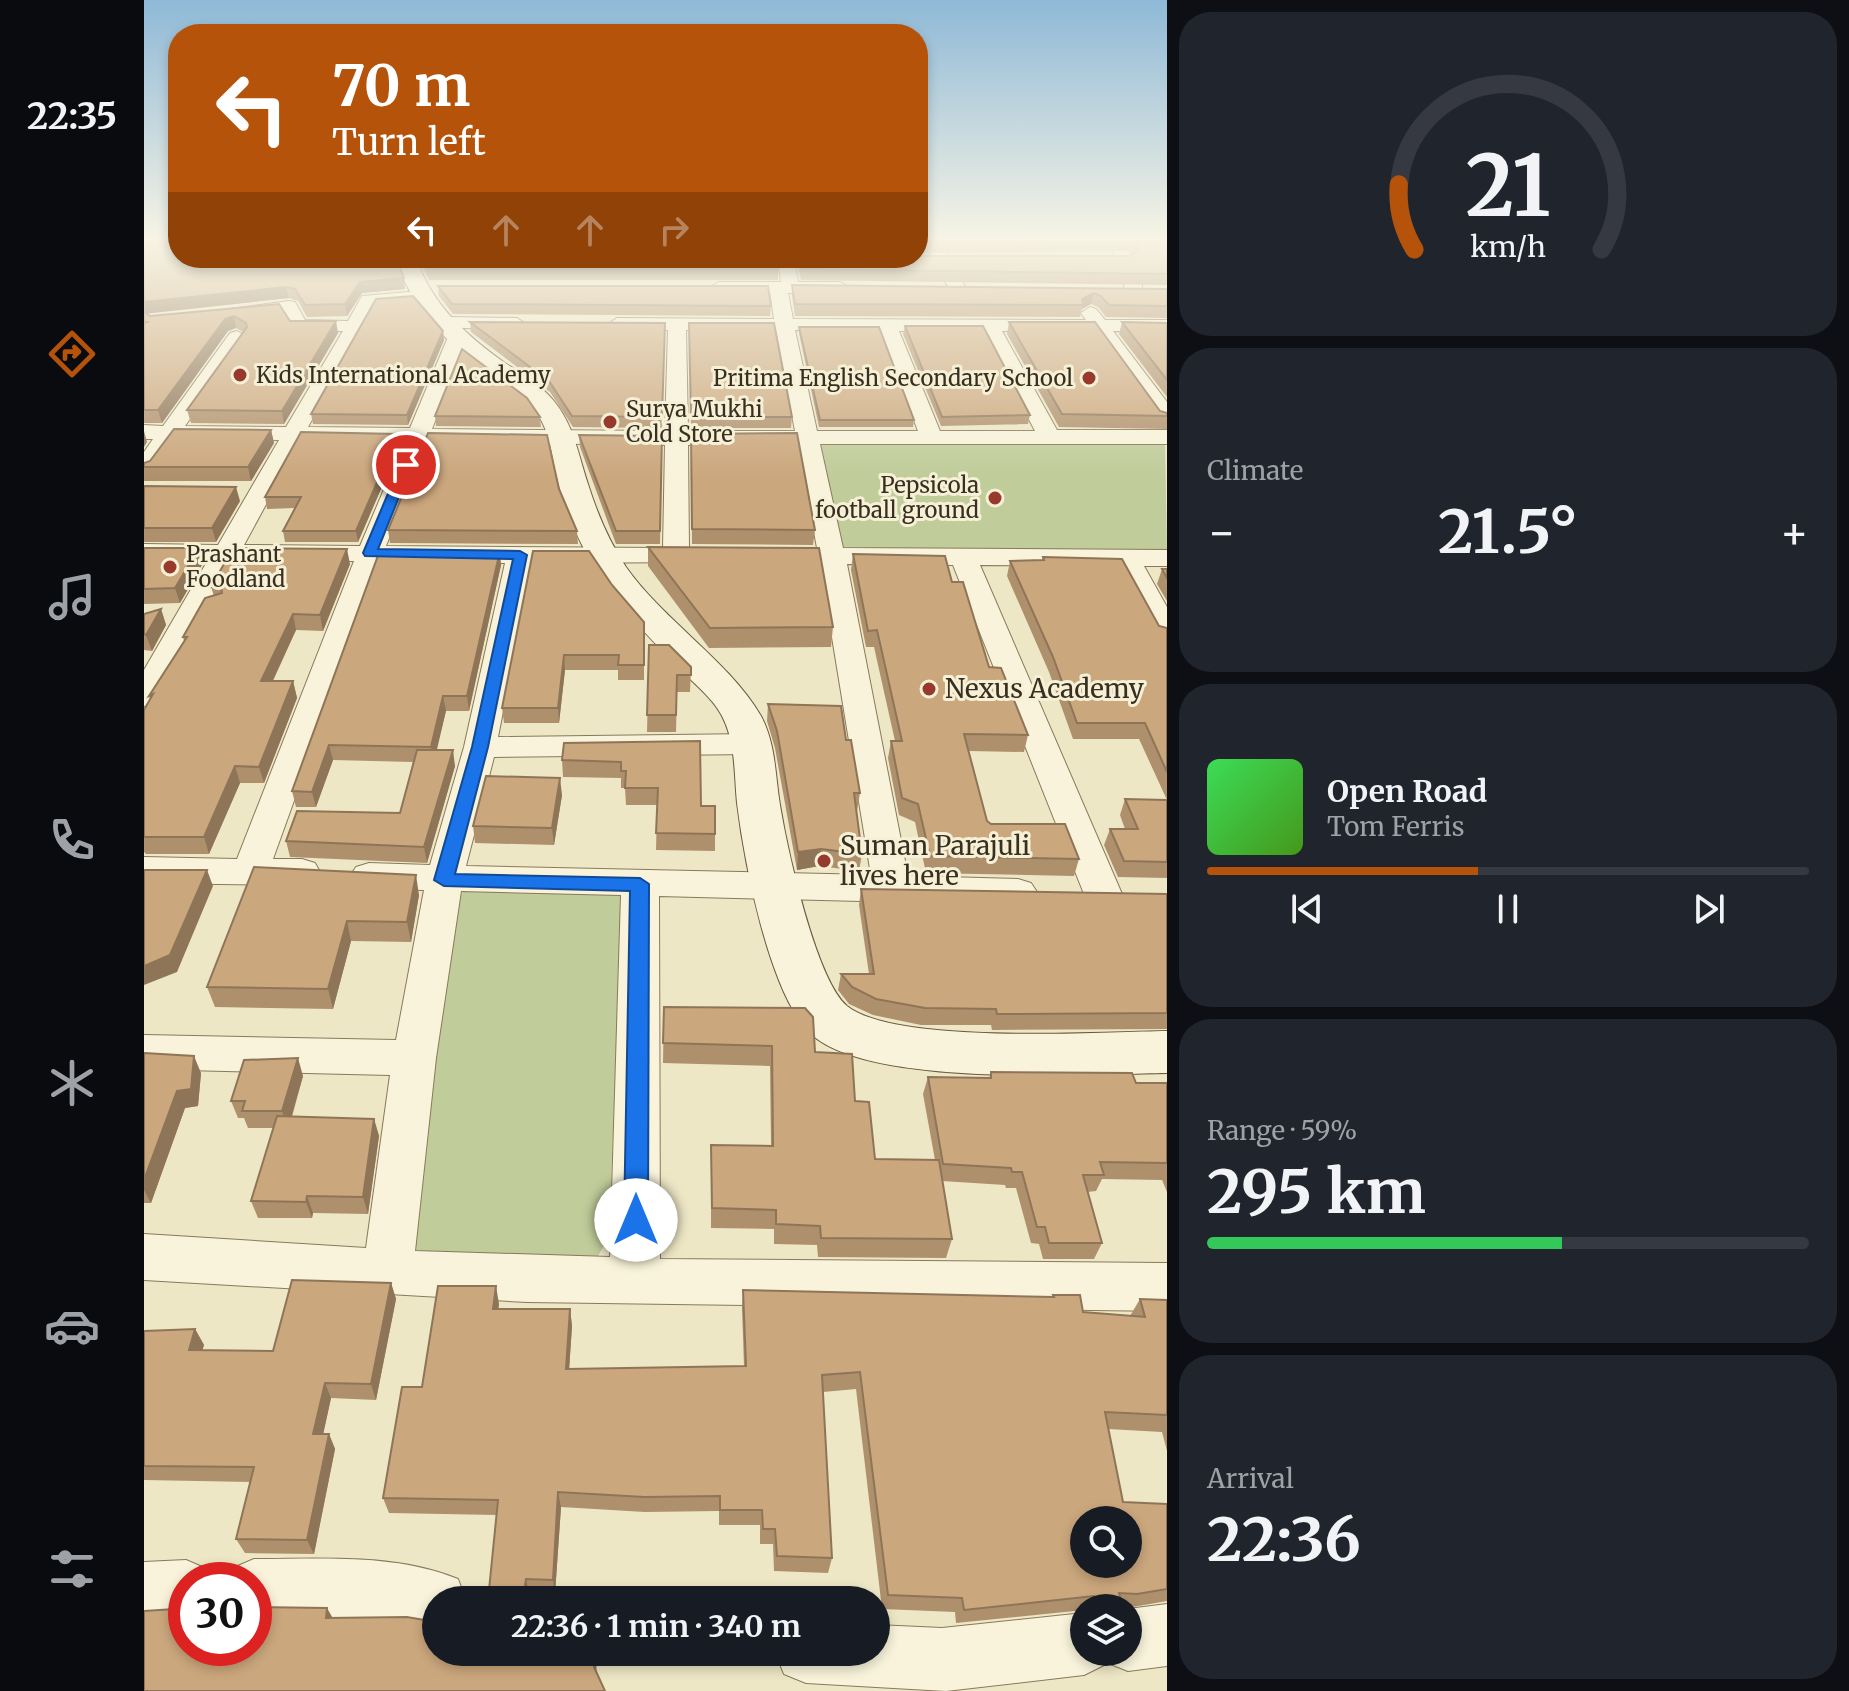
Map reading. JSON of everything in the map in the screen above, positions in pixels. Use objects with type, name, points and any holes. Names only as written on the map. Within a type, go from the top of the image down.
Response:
[{"type":"main road","points":[[450,319],[489,363],[527,386],[551,415],[562,436],[573,482],[603,556],[660,630],[727,697],[742,718],[752,744],[759,804],[775,887],[816,1004],[829,1020],[869,1041],[986,1053],[1167,1052]]},
{"type":"street","points":[[290,319],[291,326],[356,324]]},
{"type":"street","points":[[144,697],[359,319]]},
{"type":"street","points":[[251,870],[370,553],[418,436],[430,319]]},
{"type":"street","points":[[518,319],[539,324]]},
{"type":"street","points":[[783,319],[850,644],[892,889]]},
{"type":"street","points":[[1094,319],[1167,417]]},
{"type":"street","points":[[600,324],[1167,326]]},
{"type":"street","points":[[676,556],[677,324]]},
{"type":"street","points":[[887,324],[931,436]]},
{"type":"street","points":[[989,325],[1049,436]]},
{"type":"street","points":[[144,468],[244,334],[206,337]]},
{"type":"street","points":[[144,432],[677,438],[1167,437]]},
{"type":"street","points":[[232,491],[261,491]]},
{"type":"street","points":[[144,552],[722,556]]},
{"type":"street","points":[[388,1272],[414,1058],[444,880],[480,747],[520,555]]},
{"type":"street","points":[[753,556],[1167,558]]},
{"type":"street","points":[[1126,558],[1167,633]]},
{"type":"street","points":[[964,559],[1078,893]]},
{"type":"street","points":[[480,747],[752,744]]},
{"type":"street","points":[[144,870],[251,870],[444,880],[1141,894]]},
{"type":"street","points":[[635,1281],[640,884]]},
{"type":"street","points":[[144,1052],[414,1058]]},
{"type":"street","points":[[144,1257],[388,1272],[635,1281],[1167,1287]]},
{"type":"street","points":[[272,1589],[362,1589],[422,1599]]},
{"type":"street","points":[[144,1592],[168,1591]]},
{"type":"street","points":[[1142,1638],[1167,1635]]},
{"type":"street","points":[[890,1657],[942,1660],[1070,1646]]},
{"type":"green space","name":"Pepsicola football ground","points":[[812,442],[1165,444],[1167,551],[833,549]]},
{"type":"green space","points":[[472,885],[609,887],[622,896],[609,1236],[595,1262],[419,1266],[401,1249],[457,898]]},
{"type":"building","points":[[144,319],[225,319],[158,410],[144,410],[144,324],[147,322]]},
{"type":"building","points":[[239,319],[336,321],[282,411],[187,410],[247,327]]},
{"type":"building","points":[[365,319],[433,319],[443,331],[407,415],[311,414]]},
{"type":"building","points":[[470,322],[665,323],[662,417],[572,416],[549,381]]},
{"type":"building","points":[[1009,322],[1095,322],[1160,411],[1167,413],[1167,416],[1062,414]]},
{"type":"building","points":[[1122,322],[1167,323],[1167,380]]},
{"type":"building","points":[[689,323],[774,323],[792,417],[691,417]]},
{"type":"building","points":[[905,326],[983,326],[1030,415],[942,417]]},
{"type":"building","points":[[799,327],[879,327],[914,420],[820,420]]},
{"type":"building","points":[[462,349],[527,398],[540,417],[435,416]]},
{"type":"building","points":[[174,429],[271,430],[248,467],[144,467],[144,463],[150,461]]},
{"type":"building","points":[[301,432],[398,434],[356,531],[283,531],[301,497],[265,497]]},
{"type":"building","points":[[428,433],[547,435],[559,489],[577,531],[388,530]]},
{"type":"building","points":[[797,433],[815,530],[692,529],[691,434]]},
{"type":"building","points":[[579,435],[662,436],[660,531],[616,531]]},
{"type":"building","points":[[144,486],[236,487],[212,528],[144,528]]},
{"type":"building","points":[[648,547],[819,548],[833,627],[710,628]]},
{"type":"building","points":[[144,548],[199,548],[175,588],[144,589]]},
{"type":"building","points":[[233,548],[347,549],[320,615],[293,614],[261,681],[293,681],[259,767],[235,766],[204,837],[144,837],[144,710],[153,694],[149,696],[187,637],[183,637],[205,598],[222,593],[221,586],[211,587]]},
{"type":"building","points":[[380,550],[500,551],[467,696],[443,696],[431,747],[329,745],[312,792],[292,791]]},
{"type":"building","points":[[533,551],[589,551],[612,585],[644,622],[644,665],[618,665],[619,655],[564,655],[558,708],[502,708]]},
{"type":"building","points":[[853,554],[945,556],[952,582],[963,582],[989,667],[1001,668],[1028,735],[964,734],[987,821],[991,824],[1065,824],[1079,859],[930,856],[918,804],[902,798],[891,741],[902,741],[877,630],[868,631]]},
{"type":"building","points":[[1043,557],[1122,559],[1159,626],[1167,628],[1167,772],[1145,723],[1077,723],[1053,657],[1010,561],[1044,560]]},
{"type":"building","points":[[161,609],[146,635],[144,634],[144,614]]},
{"type":"building","points":[[649,645],[669,645],[691,667],[691,675],[677,675],[676,715],[647,715]]},
{"type":"building","points":[[768,704],[841,706],[846,740],[851,740],[860,793],[854,793],[862,854],[821,849],[798,852],[777,731]]},
{"type":"building","points":[[700,741],[701,806],[715,806],[715,834],[656,833],[658,788],[625,788],[626,771],[621,771],[621,762],[562,760],[564,743]]},
{"type":"building","points":[[417,750],[453,750],[424,847],[286,841],[297,811],[400,813]]},
{"type":"building","points":[[486,776],[560,778],[552,828],[473,826]]},
{"type":"building","points":[[1125,799],[1167,800],[1167,862],[1124,861],[1110,829],[1138,829]]},
{"type":"building","points":[[254,867],[416,875],[407,922],[347,921],[328,989],[207,987]]},
{"type":"building","points":[[144,870],[207,870],[170,955],[144,966]]},
{"type":"building","points":[[861,889],[1167,894],[1167,1013],[997,1014],[996,1009],[925,1008],[876,999],[852,987],[841,974],[874,974]]},
{"type":"building","points":[[664,1007],[805,1008],[813,1017],[815,1052],[852,1054],[855,1101],[869,1102],[875,1159],[939,1160],[952,1239],[821,1238],[820,1226],[776,1224],[776,1210],[712,1208],[711,1145],[773,1146],[772,1046],[663,1043]]},
{"type":"building","points":[[144,1053],[194,1056],[191,1089],[177,1091],[144,1180]]},
{"type":"building","points":[[298,1058],[282,1111],[242,1111],[245,1101],[231,1101],[244,1060]]},
{"type":"building","points":[[991,1072],[1132,1073],[1136,1083],[1167,1083],[1167,1163],[1100,1162],[1104,1175],[1083,1175],[1102,1243],[1049,1243],[1045,1227],[1037,1227],[1022,1172],[1012,1172],[1011,1168],[943,1164],[928,1077],[991,1078]]},
{"type":"building","points":[[277,1116],[374,1119],[363,1197],[307,1196],[306,1202],[251,1201]]},
{"type":"building","points":[[292,1280],[391,1283],[371,1384],[325,1383],[313,1434],[329,1434],[307,1540],[236,1539],[254,1467],[144,1466],[144,1331],[195,1329],[189,1350],[273,1351]]},
{"type":"building","points":[[438,1286],[496,1286],[493,1309],[570,1309],[566,1369],[746,1366],[743,1290],[1080,1295],[1083,1312],[1145,1317],[1140,1299],[1167,1300],[1167,1415],[1105,1412],[1123,1502],[1167,1504],[1167,1589],[1137,1594],[1070,1594],[1070,1599],[964,1610],[962,1598],[890,1595],[860,1372],[822,1375],[832,1558],[777,1556],[775,1529],[763,1529],[762,1510],[720,1510],[720,1496],[644,1497],[558,1492],[553,1580],[526,1579],[525,1586],[489,1586],[498,1500],[383,1498],[402,1387],[422,1387]]},
{"type":"building","points":[[272,1607],[327,1608],[326,1618],[422,1620],[422,1666],[594,1666],[605,1691],[144,1691],[144,1611],[168,1609],[168,1666],[272,1666]]},
{"type":"place","name":"Kids International Academy","points":[[240,375]]},
{"type":"place","name":"Pritima English Secondary School","points":[[1089,378]]},
{"type":"place","name":"Surya Mukhi Cold Store","points":[[610,422]]},
{"type":"place","name":"Pepsicola football ground","points":[[995,498]]},
{"type":"place","name":"Prashant Foodland","points":[[170,567]]},
{"type":"place","name":"Nexus Academy","points":[[929,689]]},
{"type":"place","name":"Suman Parajuli lives here","points":[[824,861]]},
{"type":"route","points":[[406,465],[370,553],[520,555],[480,747],[444,880],[640,884],[636,1220]]}]
